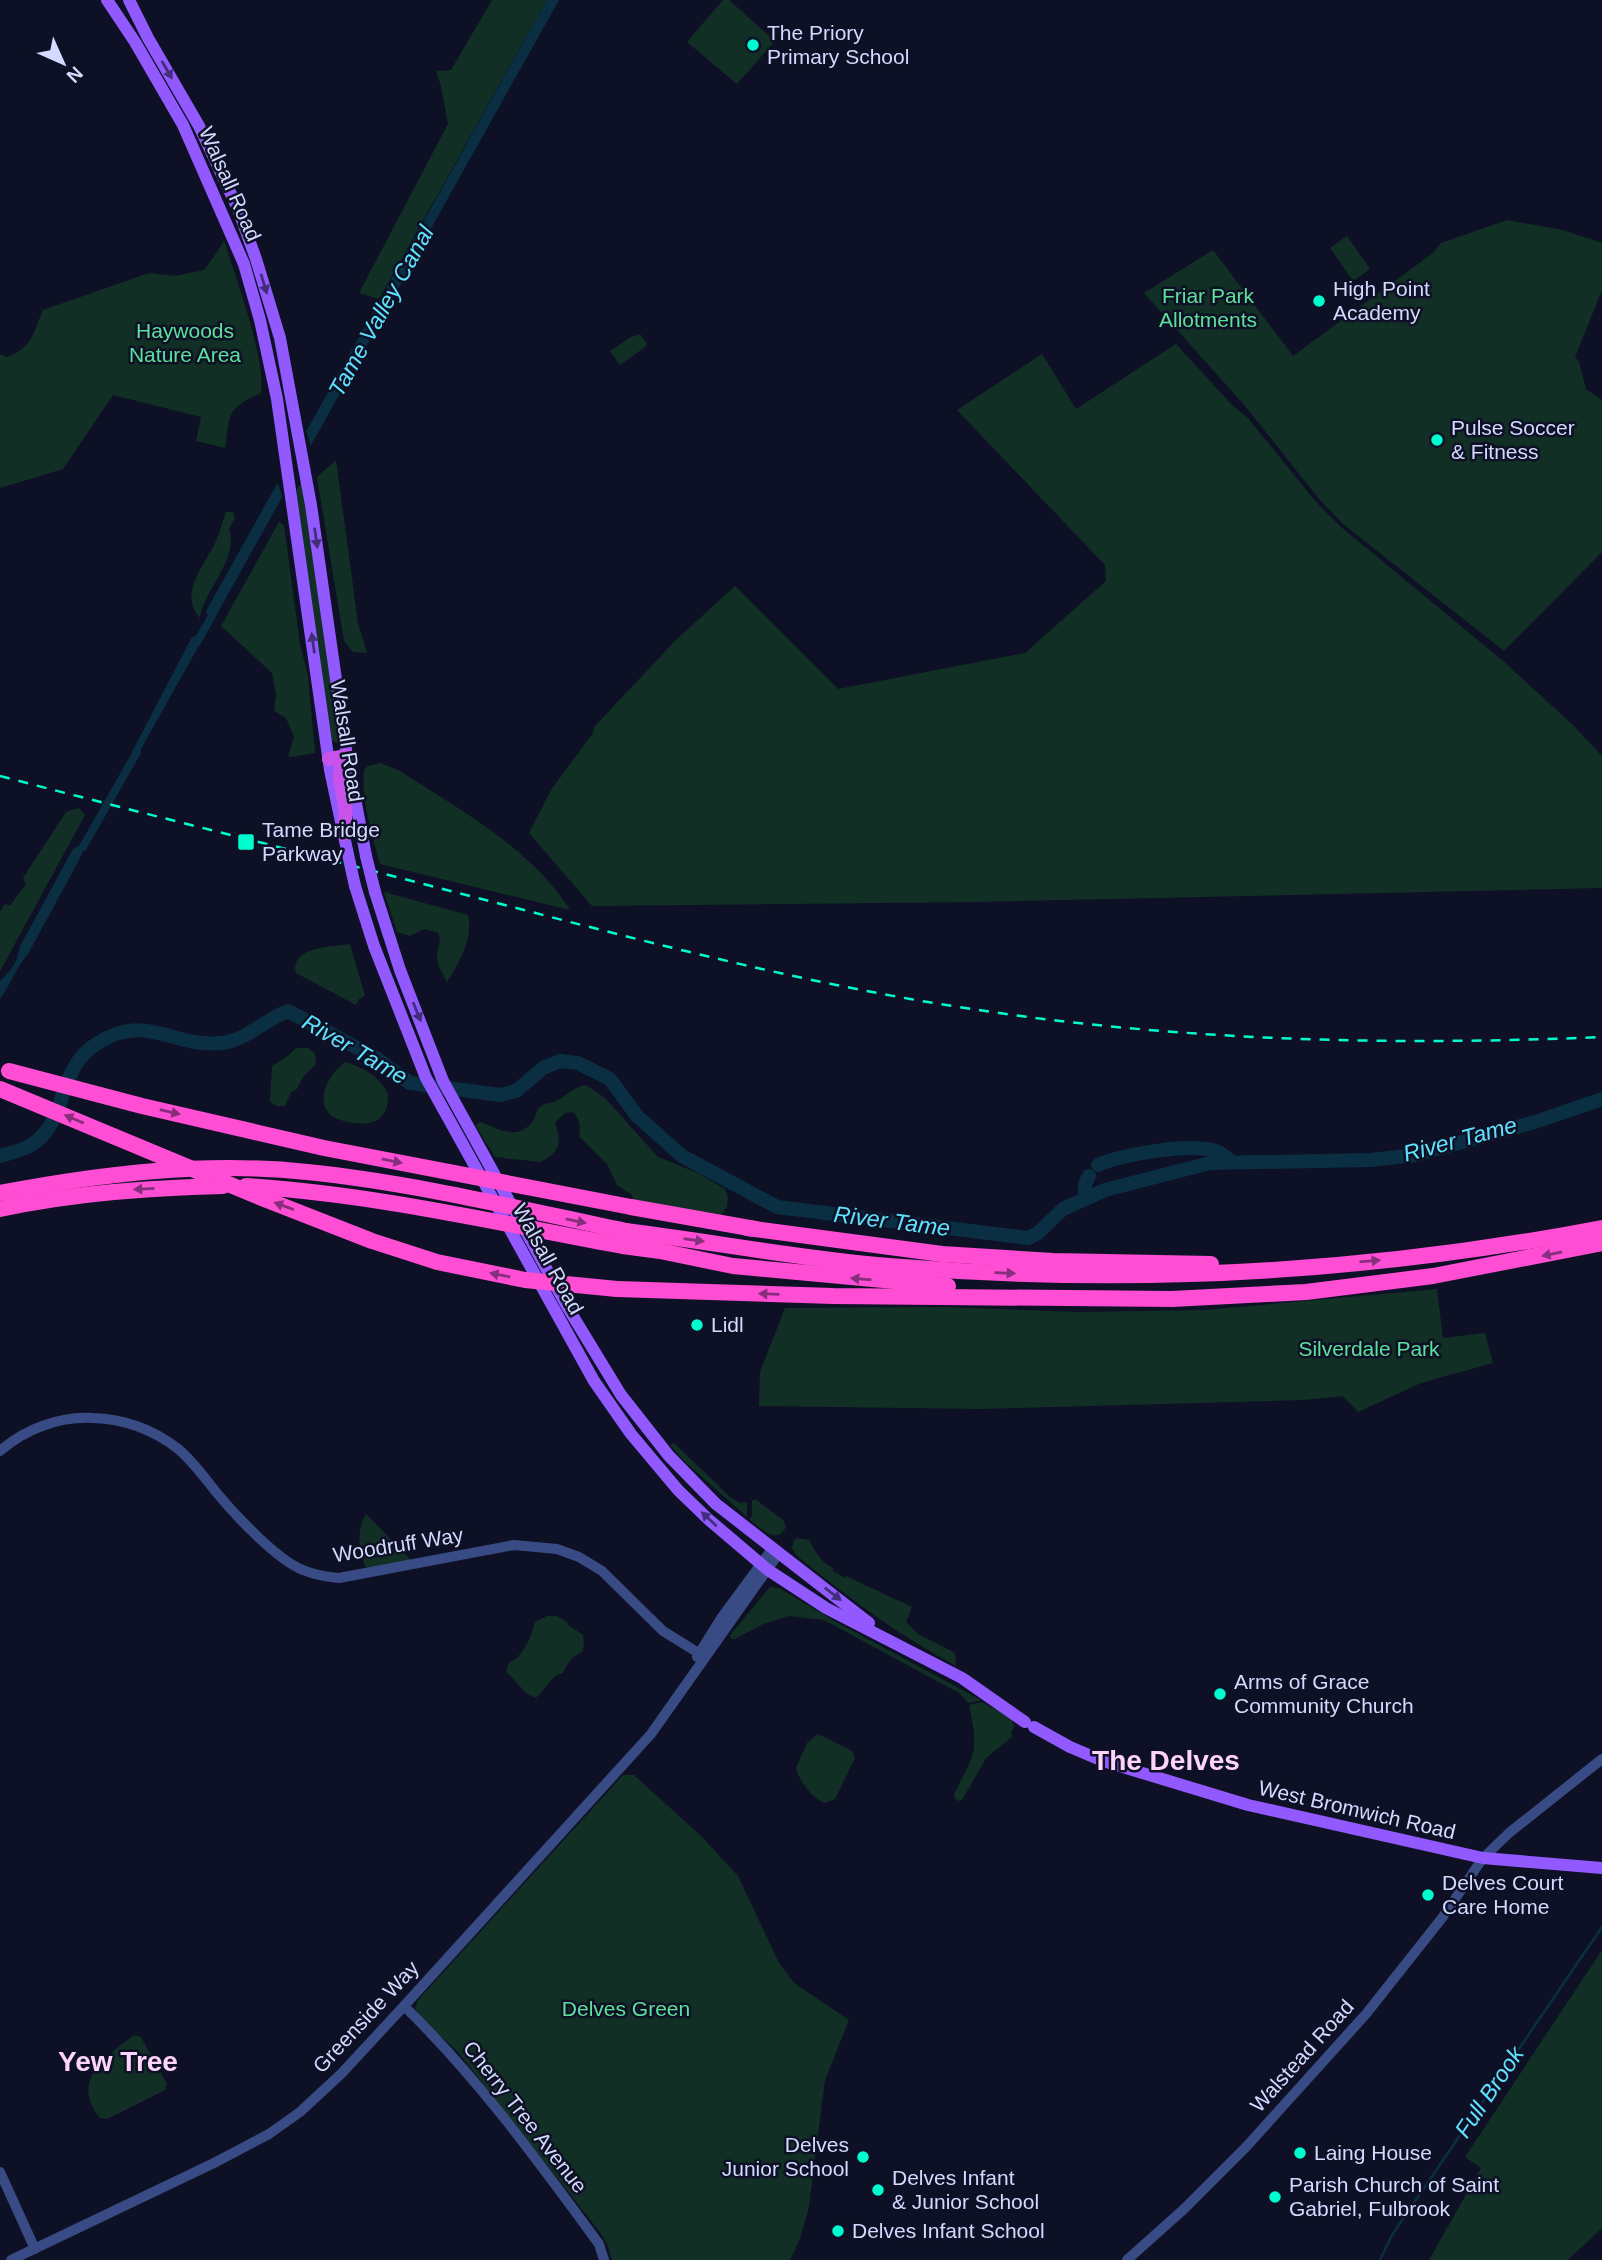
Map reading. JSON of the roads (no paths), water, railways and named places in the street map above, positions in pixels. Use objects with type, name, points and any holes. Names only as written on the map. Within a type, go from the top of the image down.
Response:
[{"type":"highway","points":[[329,759],[347,756]]},
{"type":"highway","points":[[344,834],[346,809],[339,768],[347,756]]},
{"type":"highway","points":[[5,1069],[142,1106],[324,1148],[747,1227],[942,1254],[1053,1261],[1302,1267]]},
{"type":"highway","points":[[0,1089],[372,1241],[437,1262],[525,1280],[617,1289],[833,1296],[1171,1300],[1306,1292],[1433,1276],[1602,1243]]},
{"type":"highway","points":[[0,1193],[49,1183],[122,1174],[229,1169],[304,1171],[382,1181],[625,1239],[660,1251],[733,1266],[977,1288],[1155,1292],[1309,1284],[1502,1264]]},
{"type":"highway","points":[[0,1209],[44,1199],[111,1191],[235,1185],[308,1190],[625,1239],[834,1260],[953,1270],[1188,1275],[1420,1256],[1602,1228]]},
{"type":"highway","points":[[747,1227],[953,1270]]},
{"type":"main road","name":"Walsall Road","points":[[107,0],[177,114],[215,194],[247,275],[260,320],[279,412],[329,759],[355,886],[374,946],[426,1079],[599,1388],[631,1434],[678,1490],[764,1567]]},
{"type":"main road","name":"Walsall Road","points":[[129,0],[198,126],[238,209],[257,259],[277,328],[299,436],[347,756],[366,856],[392,948],[443,1081],[568,1308],[615,1377],[639,1420],[690,1479],[716,1504],[775,1551]]},
{"type":"main road","points":[[277,328],[276,349],[284,401],[279,412]]},
{"type":"main road","points":[[599,1388],[615,1377]]},
{"type":"main road","name":"West Bromwich Road","points":[[775,1551],[888,1638]]},
{"type":"main road","name":"West Bromwich Road","points":[[764,1567],[826,1608],[962,1678],[1029,1725],[1103,1761],[1248,1805],[1483,1858],[1602,1868]]},
{"type":"street","name":"Woodruff Way","points":[[0,1451],[28,1432],[55,1422],[86,1417],[126,1422],[154,1433],[178,1449],[244,1521],[283,1559],[300,1569],[320,1576],[339,1578],[514,1545],[557,1549],[579,1557],[602,1571],[663,1631],[702,1656]]},
{"type":"street","name":"Greenside Way","points":[[11,2260],[269,2134],[300,2112],[341,2074],[626,1762],[674,1704],[702,1656],[775,1551]]},
{"type":"street","name":"Walstead Road","points":[[1127,2260],[1184,2209],[1246,2147],[1366,2014],[1442,1918],[1483,1858],[1516,1827],[1602,1759]]},
{"type":"street","name":"Cherry Tree Avenue","points":[[404,2006],[462,2066],[498,2109],[598,2244],[604,2260]]},
{"type":"street","points":[[0,2172],[34,2249]]},
{"type":"water","name":"Tame Valley Canal","points":[[547,0],[559,0],[425,239],[421,257],[408,271],[216,616],[210,621],[206,611]]},
{"type":"water","points":[[201,635],[201,642],[132,761],[130,756],[192,637]]},
{"type":"water","points":[[88,840],[28,954],[0,999],[0,981],[15,963],[19,948],[73,849]]},
{"type":"waterway","points":[[197,642],[213,614]]},
{"type":"waterway","points":[[83,847],[137,752]]},
{"type":"waterway","name":"River Tame","points":[[0,1156],[26,1148],[48,1129],[75,1066],[96,1044],[114,1035],[145,1030],[188,1041],[221,1043],[239,1038],[288,1011],[376,1058],[410,1083],[500,1095],[516,1091],[543,1068],[560,1061],[578,1063],[610,1079],[637,1116],[682,1156],[777,1207],[1028,1238],[1038,1233],[1063,1209],[1105,1190],[1210,1163],[1371,1160],[1415,1155],[1535,1122],[1602,1099]]},
{"type":"waterway","name":"River Tame","points":[[1098,1165],[1138,1154],[1187,1148],[1213,1150],[1232,1162]]},
{"type":"waterway","name":"River Tame","points":[[1085,1198],[1085,1184],[1089,1176]]},
{"type":"waterway","name":"Full Brook","points":[[1380,2260],[1392,2235],[1602,1927]]},
{"type":"railway","points":[[0,776],[671,948],[851,988],[972,1009],[1129,1028],[1286,1038],[1444,1041],[1602,1037]]},
{"type":"place","name":"The Priory Primary School","points":[[753,45]]},
{"type":"place","name":"High Point Academy","points":[[1319,301]]},
{"type":"place","name":"Pulse Soccer & Fitness","points":[[1437,440]]},
{"type":"place","name":"Tame Bridge Parkway","points":[[246,842]]},
{"type":"place","name":"Lidl","points":[[697,1325]]},
{"type":"place","name":"Arms of Grace Community Church","points":[[1220,1694]]},
{"type":"place","name":"Delves Court Care Home","points":[[1428,1895]]},
{"type":"place","name":"Laing House","points":[[1300,2153]]},
{"type":"place","name":"Delves Junior School","points":[[863,2157]]},
{"type":"place","name":"Delves Infant & Junior School","points":[[878,2190]]},
{"type":"place","name":"Parish Church of Saint Gabriel, Fulbrook","points":[[1275,2197]]},
{"type":"place","name":"Delves Infant School","points":[[838,2231]]},
{"type":"district","name":"The Delves","points":[[1166,1760]]},
{"type":"district","name":"Yew Tree","points":[[118,2061]]},
{"type":"park label","name":"Friar Park Allotments","points":[[1208,308]]},
{"type":"park label","name":"Haywoods Nature Area","points":[[185,343]]},
{"type":"park label","name":"Silverdale Park","points":[[1369,1349]]},
{"type":"park label","name":"Delves Green","points":[[626,2009]]}]
